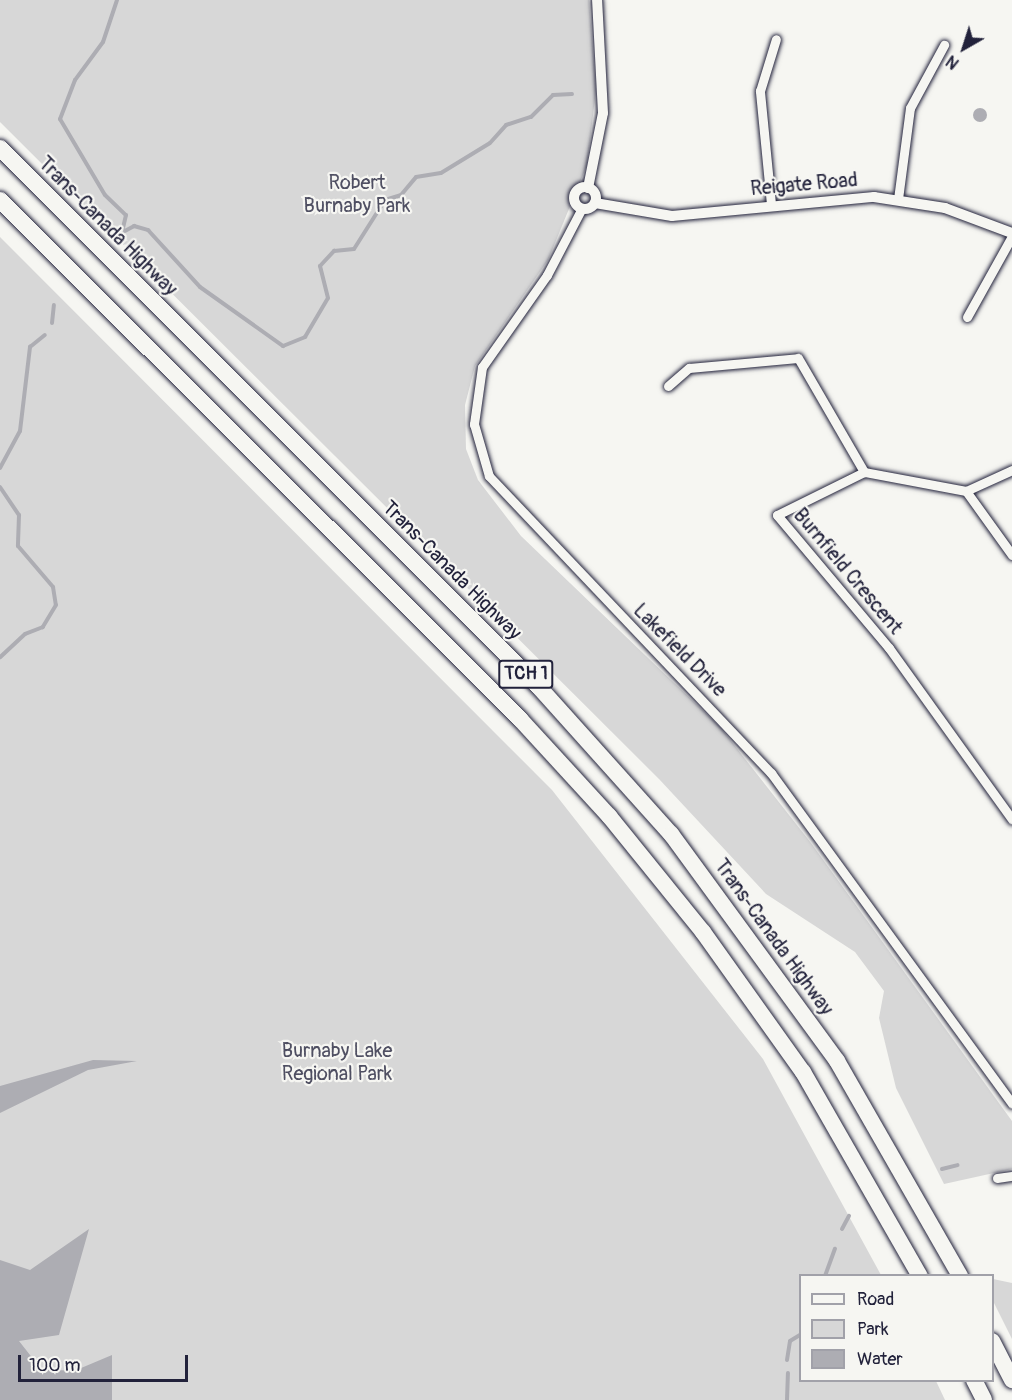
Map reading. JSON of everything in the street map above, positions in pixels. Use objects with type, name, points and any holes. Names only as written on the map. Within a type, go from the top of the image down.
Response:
[{"type":"highway","name":"Trans-Canada Highway","points":[[0,148],[539,687],[671,834],[837,1061],[959,1274]]},
{"type":"highway","name":"TCH 1","points":[[0,200],[520,719],[609,816],[704,932],[803,1072],[919,1274]]},
{"type":"highway","points":[[994,1343],[1012,1380]]},
{"type":"highway","points":[[975,1382],[984,1400]]},
{"type":"street","points":[[588,188],[575,195],[582,208],[595,202],[588,188],[603,113],[597,0]]},
{"type":"street","points":[[771,204],[760,91],[776,39]]},
{"type":"street","points":[[897,199],[910,108],[944,45]]},
{"type":"street","name":"Reigate Road","points":[[595,202],[672,216],[771,204],[897,199],[955,211],[1012,234]]},
{"type":"street","name":"Lakefield Drive","points":[[582,208],[552,267],[482,367],[474,424],[489,476],[771,773],[1012,1103]]},
{"type":"street","points":[[967,317],[1012,234]]},
{"type":"street","points":[[668,386],[689,368],[798,358],[864,472],[966,491],[1012,470]]},
{"type":"street","name":"Burnfield Crescent","points":[[864,472],[777,515],[889,648],[1012,819]]},
{"type":"street","points":[[966,491],[1012,555]]},
{"type":"street","points":[[996,1178],[1012,1176]]},
{"type":"green space","name":"Robert Burnaby Park","points":[[0,0],[589,0],[596,90],[587,165],[548,260],[475,366],[465,405],[466,449],[478,480],[521,536],[720,727],[811,843],[1012,1121],[1012,1169],[944,1184],[896,1088],[879,1018],[884,991],[855,952],[766,894],[659,779],[0,122]]},
{"type":"green space","name":"Burnaby Lake Regional Park","points":[[0,237],[552,790],[763,1059],[880,1274],[799,1274],[799,1382],[936,1382],[945,1400],[0,1400]]},
{"type":"green space","points":[[994,1279],[1012,1283],[1012,1339],[994,1303]]},
{"type":"water","points":[[980,108],[985,110],[987,115],[985,120],[980,122],[975,120],[973,115],[975,110]]},
{"type":"water","points":[[93,1060],[137,1061],[88,1070],[0,1113],[0,1086]]},
{"type":"water","points":[[89,1229],[59,1335],[19,1341],[41,1369],[74,1371],[112,1355],[112,1400],[0,1400],[0,1260],[30,1270]]},
{"type":"waterway","points":[[117,0],[103,42],[75,80],[60,119],[105,195],[126,215],[122,232]]},
{"type":"waterway","points":[[121,233],[134,226],[148,230],[200,287],[283,346],[305,337],[328,298],[320,266],[334,251],[354,249],[385,200],[401,195],[416,177],[441,173],[490,143],[506,125],[531,117],[553,95],[572,94]]},
{"type":"waterway","points":[[52,323],[54,305]]},
{"type":"waterway","points":[[0,468],[20,431],[30,347],[45,335]]},
{"type":"waterway","points":[[0,487],[19,515],[18,546],[53,587],[56,605],[43,627],[25,634],[0,657]]},
{"type":"waterway","points":[[942,1169],[958,1165]]},
{"type":"waterway","points":[[842,1229],[849,1216]]},
{"type":"waterway","points":[[826,1274],[835,1249]]},
{"type":"waterway","points":[[787,1360],[790,1341],[799,1336]]},
{"type":"waterway","points":[[787,1400],[788,1373]]}]
